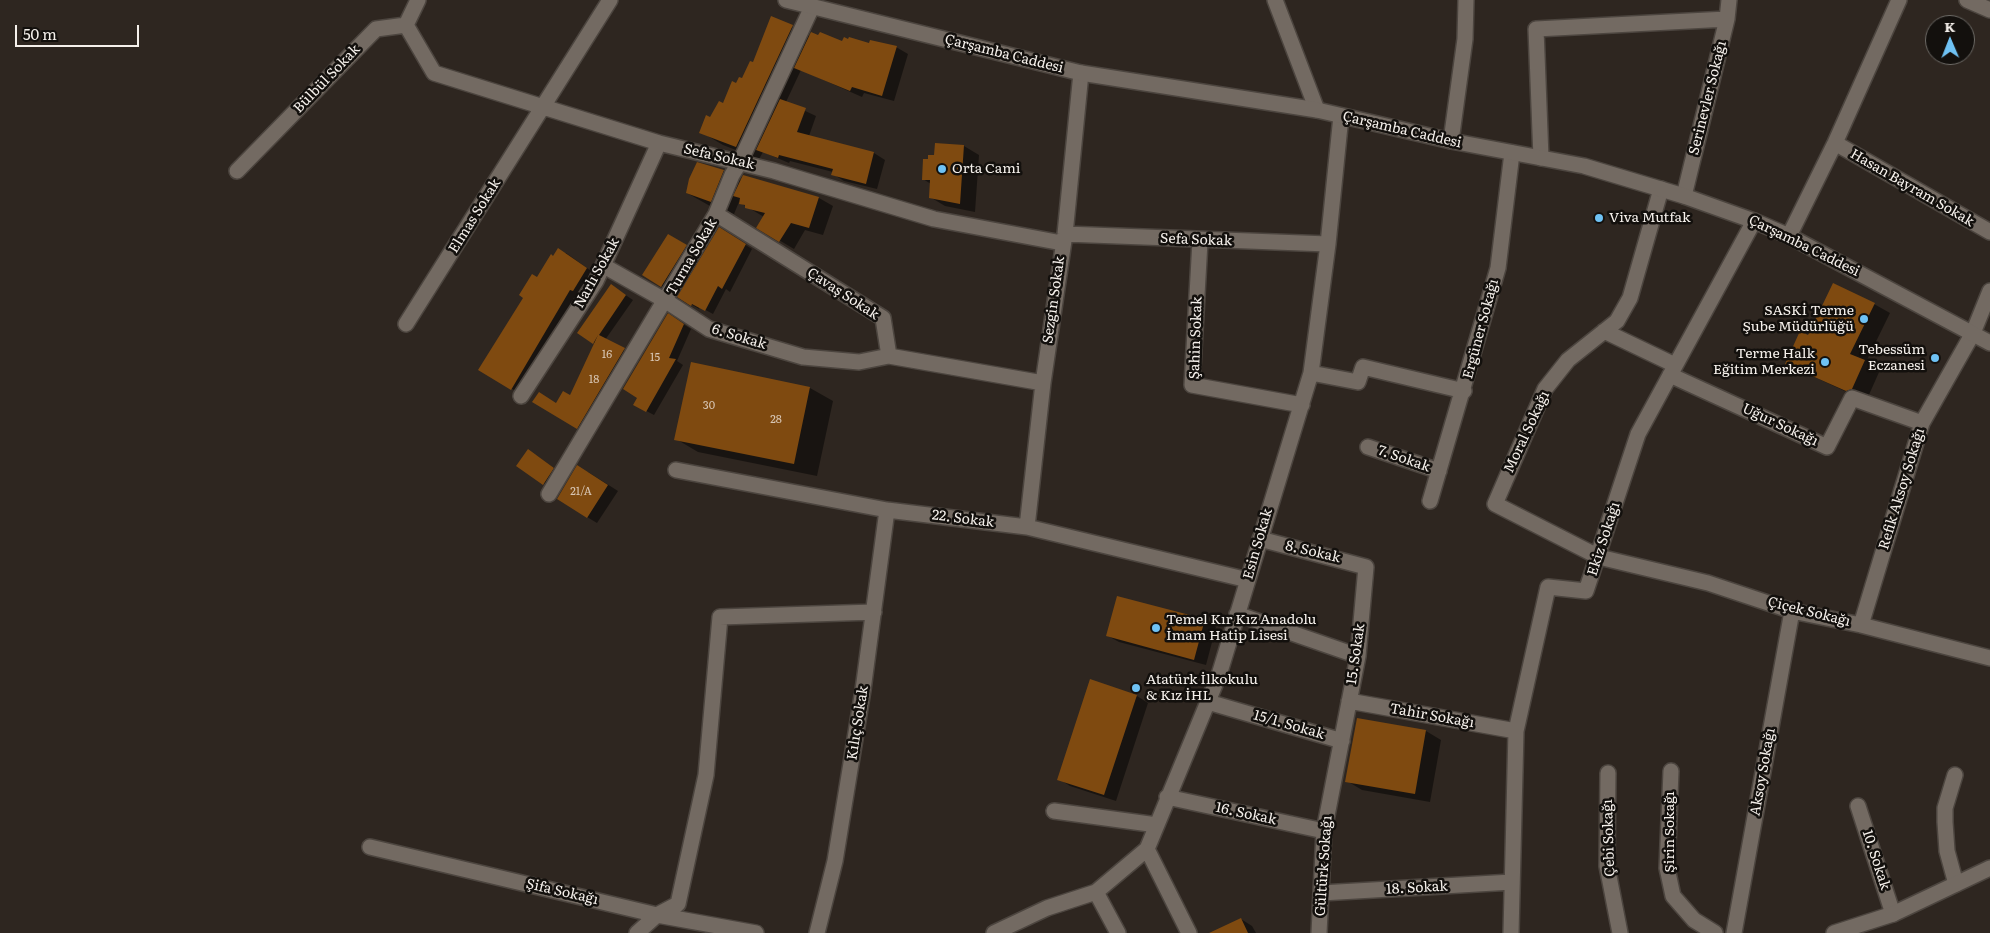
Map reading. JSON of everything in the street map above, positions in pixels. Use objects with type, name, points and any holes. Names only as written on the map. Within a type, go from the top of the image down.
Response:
[{"type":"street","points":[[406,25],[418,0]]},
{"type":"street","name":"Elmas Sokak","points":[[406,324],[544,108],[610,0]]},
{"type":"street","name":"Çarşamba Caddesi","points":[[786,0],[1081,73],[1317,110],[1451,141],[1584,166],[1684,196],[1754,221],[1789,236],[1990,343]]},
{"type":"street","points":[[1275,0],[1317,110]]},
{"type":"street","points":[[1451,141],[1465,39],[1466,0]]},
{"type":"street","name":"Serinevler Sokağı","points":[[1684,196],[1727,19],[1729,0]]},
{"type":"street","points":[[1789,236],[1835,143],[1899,0]]},
{"type":"street","points":[[1967,0],[1990,10]]},
{"type":"street","name":"Turna Sokak","points":[[549,494],[666,301],[716,214],[732,175],[740,162],[812,7]]},
{"type":"street","points":[[1541,158],[1536,29],[1727,19]]},
{"type":"street","name":"Sefa Sokak","points":[[406,25],[434,73],[660,143],[740,162],[934,219],[1063,238],[1328,244]]},
{"type":"street","name":"Bülbül Sokak","points":[[237,171],[376,29],[406,25]]},
{"type":"street","name":"Sezgin Sokak","points":[[1027,527],[1043,383],[1063,238],[1081,73]]},
{"type":"street","name":"Esin Sokak","points":[[1096,892],[1147,849],[1219,675],[1311,372],[1342,116]]},
{"type":"street","name":"Narlı Sokak","points":[[522,396],[604,266],[660,143]]},
{"type":"street","name":"Hasan Bayram Sokak","points":[[1835,143],[1990,232]]},
{"type":"street","name":"Ergüner Sokağı","points":[[1430,501],[1464,391],[1498,268],[1512,153]]},
{"type":"street","name":"Moral Sokağı","points":[[1599,557],[1495,504],[1545,389],[1568,360],[1617,322],[1630,298],[1661,189]]},
{"type":"street","name":"Çavaş Sokak","points":[[716,214],[883,318],[889,356]]},
{"type":"street","name":"Ekiz Sokağı","points":[[1511,933],[1516,731],[1548,587],[1586,591],[1599,557],[1638,434],[1754,221]]},
{"type":"street","name":"Şahin Sokak","points":[[1200,241],[1192,385],[1302,405]]},
{"type":"street","name":"6. Sokak","points":[[604,266],[666,301],[709,329],[803,357],[859,362],[889,356]]},
{"type":"street","name":"Refik Aksoy Sokağı","points":[[1861,625],[1922,423],[1973,333],[1990,291]]},
{"type":"street","name":"Uğur Sokağı","points":[[1604,331],[1672,370],[1827,447],[1852,398],[1922,423]]},
{"type":"street","points":[[889,356],[1043,383]]},
{"type":"street","points":[[1311,372],[1358,382],[1363,367],[1464,391]]},
{"type":"street","name":"7. Sokak","points":[[1368,446],[1439,471]]},
{"type":"street","name":"22. Sokak","points":[[676,470],[886,510],[1027,527],[1248,580]]},
{"type":"street","name":"Kılıç Sokak","points":[[817,933],[835,861],[874,612],[886,510]]},
{"type":"street","name":"8. Sokak","points":[[1260,539],[1366,566]]},
{"type":"street","name":"Çiçek Sokağı","points":[[1599,557],[1708,583],[1792,611],[1989,655]]},
{"type":"street","name":"15. Sokak","points":[[1342,741],[1358,656],[1366,566]]},
{"type":"street","name":"Aksoy Sokağı","points":[[1734,933],[1792,611]]},
{"type":"street","points":[[637,933],[657,915],[678,904],[706,775],[720,617],[874,612]]},
{"type":"street","points":[[1237,614],[1358,656]]},
{"type":"street","name":"Tahir Sokağı","points":[[1349,701],[1516,731]]},
{"type":"street","name":"15/1. Sokak","points":[[1208,702],[1342,741]]},
{"type":"street","name":"Gültürk Sokağı","points":[[1319,933],[1324,831],[1342,741]]},
{"type":"street","name":"Şirin Sokağı","points":[[1671,771],[1667,868],[1673,896],[1694,920],[1715,933]]},
{"type":"street","name":"Çebi Sokağı","points":[[1608,773],[1607,866],[1620,933]]},
{"type":"street","points":[[1955,775],[1945,808],[1945,822],[1947,851],[1956,884]]},
{"type":"street","name":"16. Sokak","points":[[1167,797],[1324,831]]},
{"type":"street","name":"10. Sokak","points":[[1858,806],[1893,914]]},
{"type":"street","points":[[1054,811],[1157,825]]},
{"type":"street","name":"Şifa Sokağı","points":[[370,847],[657,915],[756,933]]},
{"type":"street","points":[[1147,849],[1188,933]]},
{"type":"street","points":[[1834,933],[1893,914],[1990,868]]},
{"type":"street","name":"18. Sokak","points":[[1321,894],[1512,882]]},
{"type":"street","points":[[994,933],[1047,908],[1096,892],[1118,933]]},
{"type":"building","points":[[771,16],[793,25],[736,147],[699,133],[706,115],[710,117],[719,101],[723,103],[732,81],[736,83],[739,77],[742,78],[750,61],[753,62]]},
{"type":"building","points":[[811,32],[818,35],[820,32],[842,41],[844,37],[848,39],[849,37],[869,43],[870,40],[897,46],[882,96],[852,87],[850,91],[794,68]]},
{"type":"building","points":[[780,99],[806,108],[797,132],[874,152],[866,184],[831,175],[833,169],[779,155],[778,158],[756,150]]},
{"type":"building","name":"Orta Cami","points":[[935,143],[964,145],[960,204],[929,198],[930,180],[922,180],[923,159],[928,159],[928,155],[934,155]]},
{"type":"building","points":[[697,162],[724,170],[711,202],[686,193],[689,179]]},
{"type":"building","points":[[743,175],[819,197],[809,228],[791,223],[779,242],[756,228],[765,213],[745,208],[745,205],[739,204],[740,198],[733,196]]},
{"type":"building","points":[[719,227],[746,244],[722,289],[718,286],[705,311],[692,304],[691,306],[677,297]]},
{"type":"building","points":[[668,234],[687,245],[661,287],[642,275]]},
{"type":"building","points":[[558,248],[587,268],[573,291],[570,290],[511,390],[478,370],[523,298],[519,295],[532,274],[537,277],[551,254],[553,256]]},
{"type":"building","points":[[1833,283],[1875,303],[1850,354],[1865,360],[1852,389],[1846,391],[1785,364],[1800,331],[1808,335]]},
{"type":"building","points":[[611,284],[626,295],[599,335],[625,348],[577,429],[532,402],[539,392],[556,403],[563,391],[570,395],[598,335],[593,344],[577,333]]},
{"type":"building","points":[[668,313],[684,324],[669,358],[676,359],[646,412],[633,405],[637,398],[623,389]]},
{"type":"building","points":[[691,362],[810,387],[794,464],[674,440]]},
{"type":"building","points":[[528,449],[554,468],[543,485],[516,466]]},
{"type":"building","points":[[577,465],[608,485],[587,518],[557,499]]},
{"type":"building","name":"Temel Kır Kız Anadolu İmam Hatip Lisesi","points":[[1117,596],[1205,619],[1194,660],[1106,636]]},
{"type":"building","points":[[1090,679],[1137,695],[1104,795],[1057,780]]},
{"type":"building","points":[[1357,718],[1426,730],[1415,794],[1345,782]]},
{"type":"building","points":[[1241,918],[1248,933],[1209,933]]},
{"type":"place","name":"Orta Cami","points":[[942,169]]},
{"type":"place","name":"Viva Mutfak","points":[[1599,218]]},
{"type":"place","name":"SASKİ Terme Şube Müdürlüğü","points":[[1864,319]]},
{"type":"place","name":"Tebessüm Eczanesi","points":[[1935,358]]},
{"type":"place","name":"Terme Halk Eğitim Merkezi","points":[[1825,362]]},
{"type":"place","name":"Temel Kır Kız Anadolu İmam Hatip Lisesi","points":[[1156,628]]},
{"type":"place","name":"Atatürk İlkokulu & Kız İHL","points":[[1136,688]]}]
